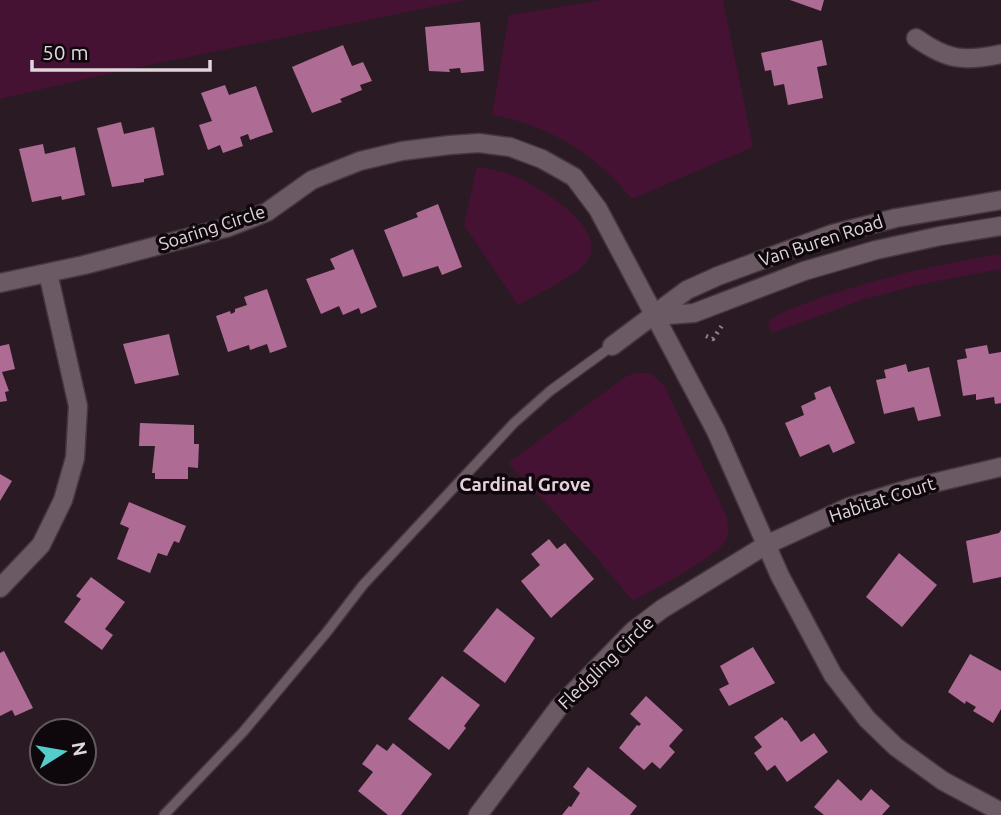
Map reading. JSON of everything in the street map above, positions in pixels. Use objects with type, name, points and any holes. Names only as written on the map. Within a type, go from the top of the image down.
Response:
[{"type":"street","points":[[916,37],[937,52],[954,58],[973,59],[1001,54]]},
{"type":"street","name":"Soaring Circle","points":[[0,283],[229,227],[267,212],[312,180],[360,161],[402,150],[479,143],[509,147],[542,159],[574,177],[598,209],[655,316]]},
{"type":"street","name":"Van Buren Road","points":[[612,346],[655,316],[687,289],[832,234],[896,218],[1001,201]]},
{"type":"street","name":"Van Buren Road","points":[[655,316],[694,313],[804,271],[876,250],[1001,226]]},
{"type":"street","points":[[0,588],[41,545],[63,500],[75,458],[78,406],[48,273]]},
{"type":"street","points":[[655,316],[716,431],[788,592],[834,675],[867,719],[896,747],[943,781],[1001,812]]},
{"type":"street","name":"Habitat Court","points":[[766,545],[849,507],[912,488],[1001,467]]},
{"type":"street","name":"Fledgling Circle","points":[[478,815],[559,707],[633,631],[662,609],[766,545]]},
{"type":"lane","points":[[164,815],[252,721],[363,585],[438,501],[513,423],[550,391],[612,346]]},
{"type":"shaded area","points":[[0,0],[465,0],[111,73],[0,99]]},
{"type":"shaded area","points":[[603,0],[723,0],[753,147],[632,199],[603,168],[570,144],[533,126],[492,115],[509,15]]},
{"type":"shaded area","points":[[477,167],[492,169],[526,181],[571,212],[583,225],[590,239],[591,253],[583,266],[518,305],[464,225]]},
{"type":"shaded area","points":[[1001,254],[1001,269],[917,285],[862,300],[775,332],[772,332],[768,325],[772,318],[781,313],[862,285],[917,270]]},
{"type":"shaded area","points":[[635,373],[650,373],[664,385],[726,515],[728,535],[709,556],[633,601],[588,548],[508,463],[625,377]]},
{"type":"building","points":[[790,0],[824,0],[821,11]]},
{"type":"building","points":[[480,22],[484,71],[461,73],[460,68],[449,69],[450,72],[429,71],[425,27]]},
{"type":"building","points":[[822,40],[827,65],[817,67],[823,98],[788,105],[784,84],[774,86],[771,70],[765,71],[761,53]]},
{"type":"building","points":[[343,45],[352,66],[363,62],[372,81],[360,85],[362,90],[340,99],[342,102],[312,113],[292,67]]},
{"type":"building","points":[[225,85],[229,95],[256,86],[273,132],[250,140],[248,134],[240,137],[243,146],[223,153],[220,145],[208,150],[199,125],[212,121],[201,93]]},
{"type":"building","points":[[121,122],[124,134],[154,127],[164,175],[144,179],[144,182],[112,187],[97,128]]},
{"type":"building","points":[[43,144],[45,154],[75,147],[85,195],[62,200],[61,196],[32,202],[19,149]]},
{"type":"building","points":[[438,204],[462,267],[442,275],[438,266],[403,277],[384,230],[418,217],[416,213]]},
{"type":"building","points":[[353,249],[377,307],[361,314],[359,308],[343,315],[339,306],[321,314],[306,279],[335,269],[330,259]]},
{"type":"building","points":[[267,289],[287,347],[270,353],[267,344],[250,350],[249,345],[228,352],[216,316],[235,312],[235,309],[247,305],[244,297]]},
{"type":"building","points":[[169,334],[179,375],[135,384],[123,344]]},
{"type":"building","points":[[9,344],[15,369],[2,372],[9,391],[5,392],[7,401],[0,402],[0,346]]},
{"type":"building","points":[[987,345],[989,354],[1001,352],[1001,403],[995,404],[994,397],[976,400],[976,394],[963,396],[957,360],[967,358],[965,349]]},
{"type":"building","points":[[906,364],[908,372],[929,367],[941,416],[918,421],[914,407],[884,414],[876,380],[886,378],[884,370]]},
{"type":"building","points":[[830,386],[855,443],[833,453],[829,444],[800,457],[785,423],[804,415],[801,406],[816,399],[814,393]]},
{"type":"building","points":[[140,423],[194,425],[194,444],[199,444],[198,468],[188,467],[188,479],[155,479],[155,473],[152,473],[155,446],[139,446]]},
{"type":"building","points":[[0,474],[12,481],[0,501]]},
{"type":"building","points":[[129,502],[186,526],[179,543],[174,541],[167,556],[158,553],[150,573],[117,559],[129,528],[120,524]]},
{"type":"building","points":[[1001,530],[1001,577],[973,583],[966,541],[999,533]]},
{"type":"building","points":[[549,539],[557,549],[565,543],[594,579],[551,618],[521,581],[540,565],[531,554]]},
{"type":"building","points":[[899,553],[937,585],[902,627],[866,597]]},
{"type":"building","points":[[91,577],[125,602],[105,629],[113,635],[102,650],[64,622],[81,599],[76,596]]},
{"type":"building","points":[[497,608],[535,638],[505,683],[463,651]]},
{"type":"building","points":[[753,647],[775,683],[729,706],[719,689],[729,684],[720,666]]},
{"type":"building","points":[[4,651],[33,708],[15,716],[12,710],[0,716],[0,653]]},
{"type":"building","points":[[970,654],[1001,671],[1001,709],[993,723],[973,711],[976,707],[966,701],[965,704],[948,692]]},
{"type":"building","points":[[442,676],[480,705],[449,750],[408,719]]},
{"type":"building","points":[[646,696],[683,730],[669,746],[675,752],[660,769],[652,762],[644,770],[619,748],[637,725],[641,724],[630,714]]},
{"type":"building","points":[[782,717],[801,742],[814,733],[828,752],[787,782],[775,765],[767,771],[754,753],[762,747],[754,737]]},
{"type":"building","points":[[393,743],[432,774],[401,815],[388,815],[358,791],[373,772],[362,764],[377,744],[387,751]]},
{"type":"building","points":[[588,767],[637,806],[630,815],[562,815],[580,793],[573,787]]},
{"type":"building","points":[[838,779],[861,801],[871,789],[890,806],[882,815],[824,815],[814,807]]},
{"type":"district","name":"Cardinal Grove","points":[[525,484]]}]
